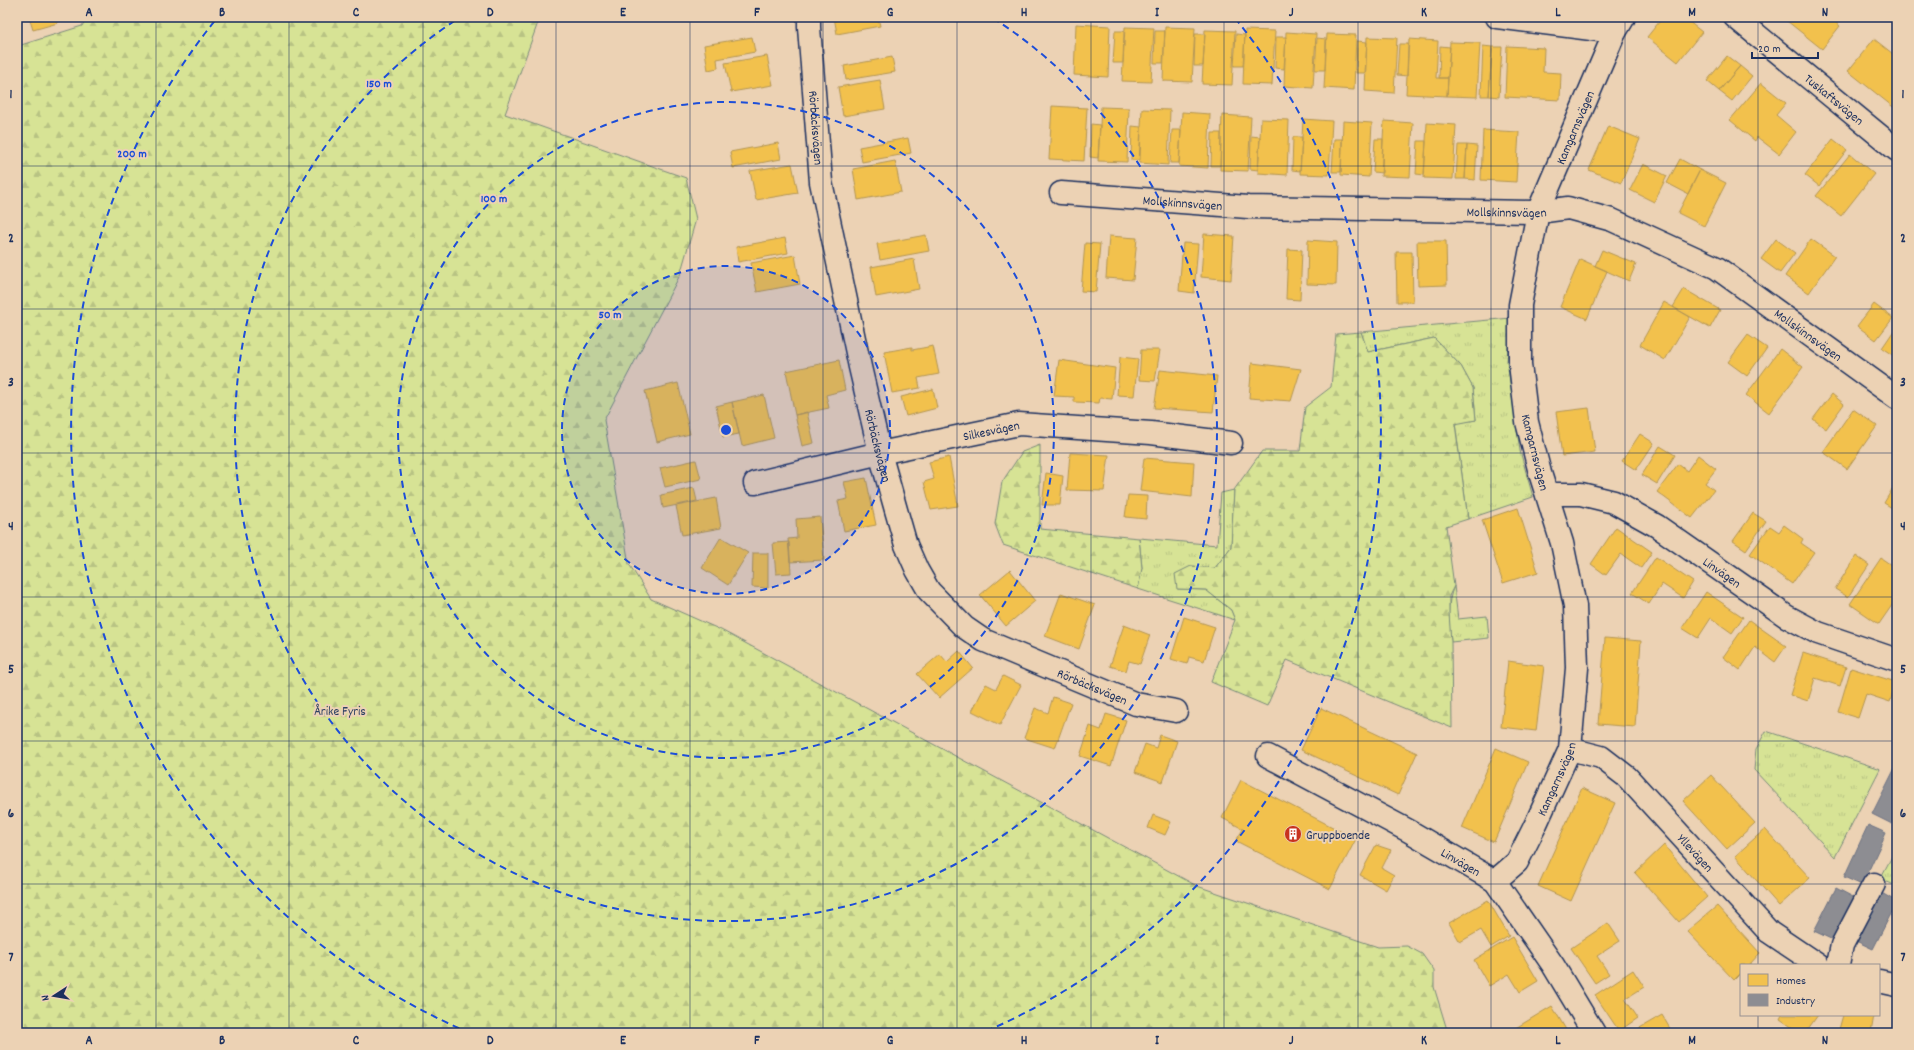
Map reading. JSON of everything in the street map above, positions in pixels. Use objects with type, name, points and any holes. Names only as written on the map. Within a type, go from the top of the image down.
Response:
[{"type":"street","name":"Rörbäcksvägen","points":[[809,17],[821,182],[880,453],[906,545],[917,570],[929,591],[964,627],[983,640],[1136,704],[1176,711]]},
{"type":"street","points":[[1497,17],[1620,25]]},
{"type":"street","name":"Tuskaftsvägen","points":[[1735,17],[1897,150]]},
{"type":"street","name":"Kamgarnsvägen","points":[[1496,881],[1517,862],[1570,749],[1577,668],[1575,606],[1562,543],[1527,422],[1520,364],[1520,305],[1538,212],[1620,25]]},
{"type":"street","name":"Mollskinnsvägen","points":[[1061,193],[1248,207],[1538,212],[1568,208],[1612,220],[1717,268],[1897,398]]},
{"type":"street","name":"Silkesvägen","points":[[755,483],[880,453],[1019,424],[1151,433],[1231,443]]},
{"type":"street","name":"Linvägen","points":[[1547,494],[1581,494],[1614,502],[1657,526],[1786,616],[1818,633],[1897,660]]},
{"type":"street","name":"Yllevägen","points":[[1570,749],[1601,757],[1627,777],[1769,932],[1817,964]]},
{"type":"street","name":"Linvägen","points":[[1268,756],[1409,831],[1496,881],[1553,966],[1594,1033]]},
{"type":"street","points":[[1838,964],[1842,945],[1874,884]]},
{"type":"street","points":[[1880,981],[1897,985]]},
{"type":"green space","name":"Årike Fyris","points":[[87,17],[540,17],[505,114],[686,178],[696,219],[680,275],[604,420],[629,564],[651,599],[721,630],[1197,886],[1378,947],[1407,946],[1422,954],[1434,971],[1434,987],[1448,1033],[17,1033],[17,44],[21,45],[82,26]]},
{"type":"green space","points":[[1511,318],[1507,361],[1520,451],[1533,497],[1468,519],[1455,423],[1476,420],[1473,388],[1461,366],[1434,338],[1368,352],[1361,332]]},
{"type":"green space","points":[[1361,332],[1368,352],[1434,338],[1461,366],[1473,388],[1476,420],[1455,424],[1468,519],[1446,526],[1454,586],[1449,596],[1452,728],[1287,660],[1267,706],[1211,682],[1235,620],[1231,610],[1206,590],[1177,589],[1175,574],[1191,566],[1215,568],[1231,547],[1234,490],[1262,451],[1300,451],[1305,407],[1331,387],[1336,334]]},
{"type":"green space","points":[[1040,445],[1040,529],[1139,538],[1142,568],[1138,589],[1003,545],[995,524],[1002,482],[1022,452]]},
{"type":"green space","points":[[1234,490],[1231,547],[1215,568],[1191,566],[1178,589],[1206,590],[1231,610],[1235,620],[1138,589],[1142,568],[1139,538],[1217,545],[1221,493]]},
{"type":"green space","points":[[1454,586],[1458,619],[1487,616],[1489,638],[1451,642],[1449,607],[1451,593]]},
{"type":"green space","points":[[1766,731],[1880,769],[1835,857],[1754,770],[1756,749]]},
{"type":"green space","points":[[1897,847],[1897,886],[1880,879]]},
{"type":"building: Homes","points":[[29,17],[56,17],[58,23],[33,30]]},
{"type":"building: Homes","points":[[834,17],[878,17],[880,26],[837,34]]},
{"type":"building: Homes","points":[[1663,17],[1683,17],[1702,32],[1678,62],[1647,37]]},
{"type":"building: Homes","points":[[1782,17],[1829,17],[1840,26],[1822,49]]},
{"type":"building: Homes","points":[[1076,24],[1110,26],[1108,77],[1074,75]]},
{"type":"building: Homes","points":[[1125,27],[1154,28],[1151,82],[1122,81]]},
{"type":"building: Homes","points":[[1165,27],[1195,28],[1192,82],[1163,81]]},
{"type":"building: Homes","points":[[1205,30],[1235,31],[1232,85],[1202,84]]},
{"type":"building: Homes","points":[[1245,30],[1275,31],[1272,85],[1243,84]]},
{"type":"building: Homes","points":[[1115,31],[1124,31],[1123,63],[1113,63]]},
{"type":"building: Homes","points":[[1155,31],[1165,31],[1163,63],[1154,63]]},
{"type":"building: Homes","points":[[1286,32],[1316,34],[1313,88],[1284,86]]},
{"type":"building: Homes","points":[[1195,34],[1205,34],[1203,66],[1194,66]]},
{"type":"building: Homes","points":[[1236,34],[1245,35],[1243,66],[1234,66]]},
{"type":"building: Homes","points":[[1327,34],[1356,35],[1354,90],[1324,88]]},
{"type":"building: Homes","points":[[752,37],[755,52],[717,59],[718,68],[708,70],[704,45]]},
{"type":"building: Homes","points":[[1276,37],[1286,37],[1284,69],[1275,68]]},
{"type":"building: Homes","points":[[1367,37],[1397,38],[1394,93],[1365,91]]},
{"type":"building: Homes","points":[[1317,38],[1326,39],[1325,70],[1315,70]]},
{"type":"building: Homes","points":[[1409,39],[1438,41],[1436,78],[1448,78],[1447,96],[1406,94]]},
{"type":"building: Homes","points":[[1874,39],[1897,57],[1897,68],[1895,71],[1897,73],[1897,110],[1848,71]]},
{"type":"building: Homes","points":[[1357,41],[1367,42],[1365,73],[1356,73]]},
{"type":"building: Homes","points":[[1450,42],[1480,43],[1477,97],[1447,96]]},
{"type":"building: Homes","points":[[1399,44],[1408,44],[1407,76],[1397,75]]},
{"type":"building: Homes","points":[[1440,46],[1450,47],[1448,78],[1439,78]]},
{"type":"building: Homes","points":[[1483,46],[1492,47],[1489,96],[1481,96]]},
{"type":"building: Homes","points":[[1507,46],[1544,48],[1543,72],[1561,73],[1560,100],[1505,97]]},
{"type":"building: Homes","points":[[1492,47],[1502,47],[1499,97],[1489,96]]},
{"type":"building: Homes","points":[[767,56],[773,85],[731,92],[725,63]]},
{"type":"building: Homes","points":[[1727,56],[1740,66],[1719,91],[1707,81]]},
{"type":"building: Homes","points":[[892,57],[895,72],[846,80],[844,66]]},
{"type":"building: Homes","points":[[1740,66],[1752,76],[1732,101],[1719,91]]},
{"type":"building: Homes","points":[[880,80],[885,109],[843,116],[838,87]]},
{"type":"building: Homes","points":[[1761,83],[1786,103],[1776,115],[1796,132],[1779,154],[1757,137],[1755,141],[1730,120]]},
{"type":"building: Homes","points":[[1052,106],[1087,108],[1084,161],[1049,159]]},
{"type":"building: Homes","points":[[1101,107],[1129,108],[1127,162],[1098,161]]},
{"type":"building: Homes","points":[[1142,109],[1170,110],[1168,165],[1139,163]]},
{"type":"building: Homes","points":[[1182,112],[1210,114],[1208,168],[1179,166]]},
{"type":"building: Homes","points":[[1222,115],[1251,117],[1248,171],[1220,170]]},
{"type":"building: Homes","points":[[1261,119],[1289,120],[1287,175],[1258,173]]},
{"type":"building: Homes","points":[[1303,119],[1332,121],[1329,175],[1300,174]]},
{"type":"building: Homes","points":[[1343,121],[1372,123],[1369,177],[1341,175]]},
{"type":"building: Homes","points":[[1384,121],[1413,123],[1410,177],[1381,176]]},
{"type":"building: Homes","points":[[1427,123],[1456,125],[1453,179],[1424,178]]},
{"type":"building: Homes","points":[[1091,124],[1100,125],[1098,158],[1090,157]]},
{"type":"building: Homes","points":[[1132,126],[1141,127],[1140,160],[1131,160]]},
{"type":"building: Homes","points":[[1608,126],[1640,139],[1621,183],[1589,170]]},
{"type":"building: Homes","points":[[1172,130],[1181,130],[1179,163],[1170,163]]},
{"type":"building: Homes","points":[[1483,130],[1519,132],[1516,182],[1481,180]]},
{"type":"building: Homes","points":[[1212,133],[1221,133],[1220,166],[1211,166]]},
{"type":"building: Homes","points":[[1251,136],[1260,137],[1258,170],[1250,169]]},
{"type":"building: Homes","points":[[1293,137],[1302,137],[1300,171],[1292,170]]},
{"type":"building: Homes","points":[[908,138],[911,153],[862,162],[859,147]]},
{"type":"building: Homes","points":[[1334,139],[1342,139],[1341,172],[1332,172]]},
{"type":"building: Homes","points":[[1375,139],[1383,139],[1382,173],[1373,172]]},
{"type":"building: Homes","points":[[1833,139],[1847,150],[1819,186],[1805,175]]},
{"type":"building: Homes","points":[[1418,141],[1426,141],[1424,175],[1416,174]]},
{"type":"building: Homes","points":[[778,143],[781,159],[733,168],[730,152]]},
{"type":"building: Homes","points":[[1458,145],[1467,145],[1465,179],[1456,179]]},
{"type":"building: Homes","points":[[1467,145],[1477,146],[1475,180],[1465,179]]},
{"type":"building: Homes","points":[[1850,154],[1874,174],[1841,216],[1816,196]]},
{"type":"building: Homes","points":[[1680,159],[1700,170],[1688,194],[1667,183]]},
{"type":"building: Homes","points":[[895,161],[901,192],[858,200],[853,169]]},
{"type":"building: Homes","points":[[792,164],[798,193],[756,200],[750,171]]},
{"type":"building: Homes","points":[[1643,164],[1667,176],[1654,202],[1630,190]]},
{"type":"building: Homes","points":[[1700,170],[1726,183],[1704,226],[1678,213]]},
{"type":"building: Homes","points":[[1204,234],[1234,236],[1231,280],[1201,277]]},
{"type":"building: Homes","points":[[926,235],[929,251],[880,260],[877,244]]},
{"type":"building: Homes","points":[[1109,236],[1137,238],[1133,280],[1106,278]]},
{"type":"building: Homes","points":[[785,238],[788,253],[738,262],[736,247]]},
{"type":"building: Homes","points":[[1776,239],[1795,253],[1780,273],[1761,259]]},
{"type":"building: Homes","points":[[1811,239],[1835,256],[1809,293],[1785,276]]},
{"type":"building: Homes","points":[[1308,240],[1337,242],[1336,285],[1307,284]]},
{"type":"building: Homes","points":[[1417,241],[1446,241],[1447,285],[1418,286]]},
{"type":"building: Homes","points":[[1085,243],[1100,244],[1096,292],[1081,291]]},
{"type":"building: Homes","points":[[1183,243],[1198,244],[1194,293],[1179,291]]},
{"type":"building: Homes","points":[[1288,249],[1302,250],[1300,300],[1286,299]]},
{"type":"building: Homes","points":[[1602,250],[1636,264],[1629,281],[1595,266]]},
{"type":"building: Homes","points":[[1396,252],[1412,252],[1413,302],[1397,302]]},
{"type":"building: Homes","points":[[795,255],[800,284],[757,292],[751,263]]},
{"type":"building: Homes","points":[[914,259],[919,289],[876,297],[871,267]]},
{"type":"building: Homes","points":[[1580,259],[1607,271],[1587,319],[1560,307]]},
{"type":"building: Homes","points":[[1684,289],[1720,310],[1710,328],[1673,307]]},
{"type":"building: Homes","points":[[1664,302],[1690,317],[1665,360],[1640,345]]},
{"type":"building: Homes","points":[[1874,304],[1893,318],[1876,340],[1857,326]]},
{"type":"building: Homes","points":[[1897,326],[1897,358],[1882,348]]},
{"type":"building: Homes","points":[[1748,335],[1767,348],[1747,376],[1728,362]]},
{"type":"building: Homes","points":[[933,346],[939,374],[918,378],[920,388],[892,393],[884,352],[912,347],[912,350]]},
{"type":"building: Homes","points":[[1780,349],[1803,367],[1769,413],[1746,395]]},
{"type":"building: Homes","points":[[1141,350],[1160,350],[1155,381],[1139,380]]},
{"type":"building: Homes","points":[[1120,357],[1138,359],[1134,396],[1117,395]]},
{"type":"building: Homes","points":[[839,360],[845,390],[826,395],[829,408],[795,415],[786,371]]},
{"type":"building: Homes","points":[[1059,360],[1115,368],[1112,399],[1100,398],[1099,403],[1074,402],[1074,397],[1054,396]]},
{"type":"building: Homes","points":[[1252,363],[1301,369],[1291,401],[1249,398]]},
{"type":"building: Homes","points":[[1160,370],[1217,376],[1213,412],[1154,408]]},
{"type":"building: Homes","points":[[678,383],[690,434],[657,442],[645,391]]},
{"type":"building: Homes","points":[[933,389],[937,408],[906,416],[901,397]]},
{"type":"building: Homes","points":[[1832,394],[1844,404],[1826,429],[1813,419]]},
{"type":"building: Homes","points":[[764,395],[774,438],[742,446],[732,402]]},
{"type":"building: Homes","points":[[732,402],[739,434],[723,437],[716,406]]},
{"type":"building: Homes","points":[[1589,408],[1595,452],[1562,456],[1556,412]]},
{"type":"building: Homes","points":[[1853,409],[1877,426],[1847,469],[1823,452]]},
{"type":"building: Homes","points":[[807,412],[814,443],[802,446],[795,415]]},
{"type":"building: Homes","points":[[1640,434],[1654,443],[1636,470],[1622,461]]},
{"type":"building: Homes","points":[[1660,446],[1675,455],[1657,484],[1642,475]]},
{"type":"building: Homes","points":[[1070,453],[1109,455],[1104,491],[1067,490]]},
{"type":"building: Homes","points":[[1698,455],[1716,469],[1705,483],[1714,490],[1692,518],[1657,492],[1678,464],[1687,471]]},
{"type":"building: Homes","points":[[949,457],[958,506],[931,510],[924,482],[934,479],[929,462]]},
{"type":"building: Homes","points":[[1144,458],[1194,462],[1192,497],[1140,491]]},
{"type":"building: Homes","points":[[696,460],[701,479],[665,487],[660,468]]},
{"type":"building: Homes","points":[[1046,473],[1063,476],[1060,505],[1042,505]]},
{"type":"building: Homes","points":[[866,478],[876,525],[844,531],[838,501],[848,499],[844,482]]},
{"type":"building: Homes","points":[[1897,481],[1897,511],[1884,503]]},
{"type":"building: Homes","points":[[694,488],[697,501],[663,508],[661,495]]},
{"type":"building: Homes","points":[[1128,495],[1147,496],[1146,519],[1125,517]]},
{"type":"building: Homes","points":[[716,498],[721,528],[682,535],[676,506]]},
{"type":"building: Homes","points":[[1518,508],[1538,572],[1503,583],[1482,520]]},
{"type":"building: Homes","points":[[1753,513],[1766,521],[1746,550],[1733,541]]},
{"type":"building: Homes","points":[[820,517],[824,560],[790,562],[788,539],[797,538],[796,519]]},
{"type":"building: Homes","points":[[1784,525],[1803,539],[1801,543],[1814,552],[1792,584],[1750,554],[1770,526],[1779,532]]},
{"type":"building: Homes","points":[[1616,527],[1652,552],[1641,568],[1621,554],[1606,575],[1591,564]]},
{"type":"building: Homes","points":[[721,537],[748,553],[728,585],[702,568]]},
{"type":"building: Homes","points":[[789,542],[791,573],[776,574],[773,543]]},
{"type":"building: Homes","points":[[753,553],[768,553],[768,588],[752,587]]},
{"type":"building: Homes","points":[[1856,556],[1869,565],[1848,597],[1835,589]]},
{"type":"building: Homes","points":[[1656,557],[1693,582],[1683,598],[1662,584],[1649,604],[1632,593]]},
{"type":"building: Homes","points":[[1881,558],[1897,569],[1897,598],[1879,624],[1850,604]]},
{"type":"building: Homes","points":[[1010,570],[1035,601],[1006,626],[980,595]]},
{"type":"building: Homes","points":[[1706,592],[1743,617],[1732,633],[1711,618],[1698,638],[1682,628]]},
{"type":"building: Homes","points":[[1061,593],[1095,605],[1079,649],[1045,636]]},
{"type":"building: Homes","points":[[1184,617],[1215,627],[1204,661],[1189,657],[1187,664],[1171,659]]},
{"type":"building: Homes","points":[[1749,620],[1786,646],[1775,662],[1755,647],[1740,670],[1723,657]]},
{"type":"building: Homes","points":[[1124,625],[1150,635],[1140,664],[1129,661],[1126,671],[1110,666]]},
{"type":"building: Homes","points":[[1605,638],[1641,641],[1635,727],[1598,724]]},
{"type":"building: Homes","points":[[959,651],[973,668],[939,698],[917,674],[940,654],[947,662]]},
{"type":"building: Homes","points":[[1803,653],[1846,667],[1840,686],[1815,678],[1808,701],[1790,695]]},
{"type":"building: Homes","points":[[1508,661],[1544,666],[1536,731],[1501,727]]},
{"type":"building: Homes","points":[[1851,668],[1896,682],[1890,702],[1866,694],[1858,718],[1838,712]]},
{"type":"building: Homes","points":[[1003,676],[1021,685],[1000,725],[972,711],[986,684],[996,689]]},
{"type":"building: Homes","points":[[1053,697],[1071,703],[1055,748],[1024,738],[1035,708],[1048,713]]},
{"type":"building: Homes","points":[[1321,708],[1417,753],[1398,795],[1301,750]]},
{"type":"building: Homes","points":[[1106,714],[1126,720],[1111,766],[1080,756],[1090,726],[1101,730]]},
{"type":"building: Homes","points":[[1160,735],[1177,741],[1163,782],[1135,772],[1145,744],[1156,748]]},
{"type":"building: Homes","points":[[1496,748],[1528,762],[1494,842],[1462,828]]},
{"type":"building: Homes","points":[[1711,775],[1755,823],[1727,849],[1683,801]]},
{"type":"building: Homes","name":"Gruppboende","points":[[1241,780],[1356,839],[1330,889],[1236,841],[1243,829],[1222,818]]},
{"type":"building: Homes","points":[[1582,788],[1615,803],[1571,901],[1538,886]]},
{"type":"building: Homes","points":[[1153,815],[1171,822],[1165,835],[1148,828]]},
{"type":"building: Homes","points":[[1765,829],[1810,878],[1779,906],[1735,856]]},
{"type":"building: Homes","points":[[1376,845],[1391,850],[1382,868],[1394,875],[1386,890],[1360,875]]},
{"type":"building: Homes","points":[[1664,845],[1707,897],[1679,922],[1635,873]]},
{"type":"building: Homes","points":[[1488,900],[1509,936],[1491,947],[1481,930],[1460,942],[1449,923]]},
{"type":"building: Homes","points":[[1717,906],[1760,953],[1750,964],[1740,964],[1740,974],[1734,980],[1687,931]]},
{"type":"building: Homes","points":[[1608,923],[1620,941],[1597,956],[1609,974],[1595,983],[1571,948]]},
{"type":"building: Homes","points":[[1512,937],[1538,981],[1520,992],[1509,974],[1489,986],[1474,960]]},
{"type":"building: Homes","points":[[1633,970],[1644,987],[1625,999],[1638,1018],[1619,1031],[1595,995]]},
{"type":"building: Homes","points":[[1552,1006],[1568,1033],[1517,1033],[1514,1029]]},
{"type":"building: Homes","points":[[1662,1015],[1672,1032],[1631,1033]]},
{"type":"building: Homes","points":[[1782,1016],[1817,1016],[1805,1033],[1800,1033],[1780,1019]]},
{"type":"building: Homes","points":[[1843,1016],[1874,1016],[1871,1033],[1838,1033]]},
{"type":"building: Industry","points":[[1897,764],[1897,813],[1892,824],[1872,814]]},
{"type":"building: Industry","points":[[1868,825],[1886,833],[1862,885],[1844,877]]},
{"type":"building: Industry","points":[[1836,888],[1855,898],[1833,940],[1814,931]]},
{"type":"building: Industry","points":[[1880,892],[1897,902],[1873,949],[1856,941]]},
{"type":"place","name":"Gruppboende","points":[[1293,834]]}]
